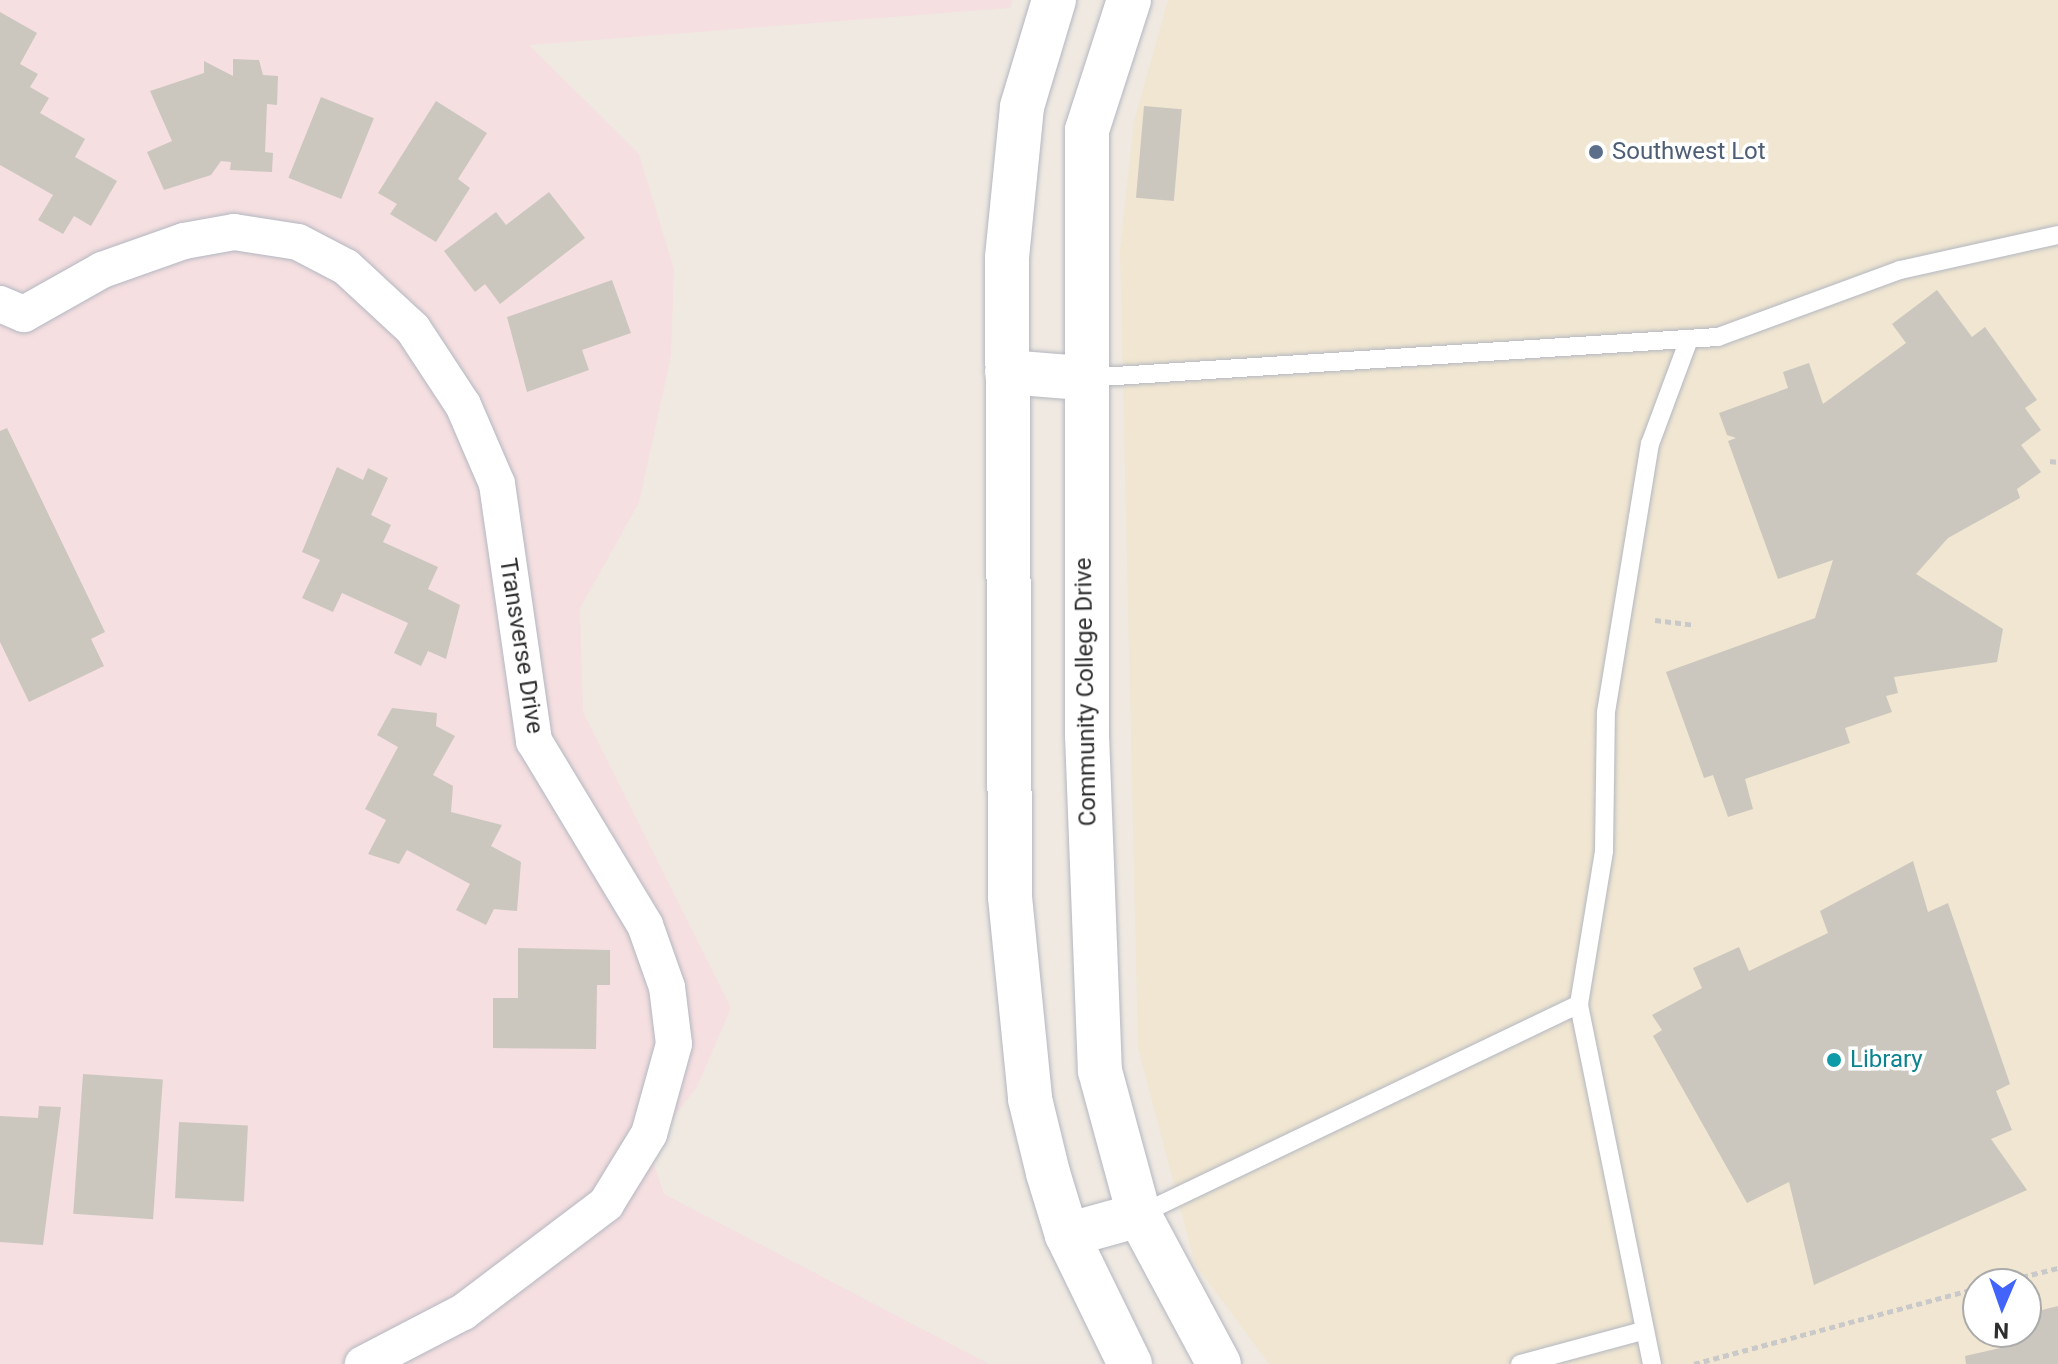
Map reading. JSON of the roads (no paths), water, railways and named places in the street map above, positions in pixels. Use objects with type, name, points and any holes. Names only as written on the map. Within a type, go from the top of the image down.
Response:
[{"type":"street","points":[[1054,0],[1022,107],[1007,258],[1010,897],[1030,1099],[1067,1235],[1130,1364]]},
{"type":"street","name":"Community College Drive","points":[[1129,0],[1087,130],[1082,378],[1090,903],[1100,1071],[1139,1215],[1219,1364]]},
{"type":"street","name":"Transverse Drive","points":[[0,304],[24,314],[102,270],[184,241],[234,232],[298,242],[346,267],[413,329],[463,405],[497,484],[534,741],[645,925],[667,987],[672,1059],[649,1134],[606,1204],[463,1312],[363,1364]]},
{"type":"street","points":[[1007,372],[1082,378]]},
{"type":"street","points":[[1067,1235],[1139,1215]]},
{"type":"lane","points":[[1082,378],[1718,337],[1900,270],[2058,235]]},
{"type":"lane","points":[[1652,1364],[1642,1331],[1579,1004],[1603,865],[1606,712],[1650,444],[1689,339]]},
{"type":"lane","points":[[1139,1215],[1579,1004]]},
{"type":"lane","points":[[1520,1364],[1642,1331]]},
{"type":"place","name":"Southwest Lot","points":[[1596,152]]},
{"type":"place","name":"Library","points":[[1834,1060]]}]
